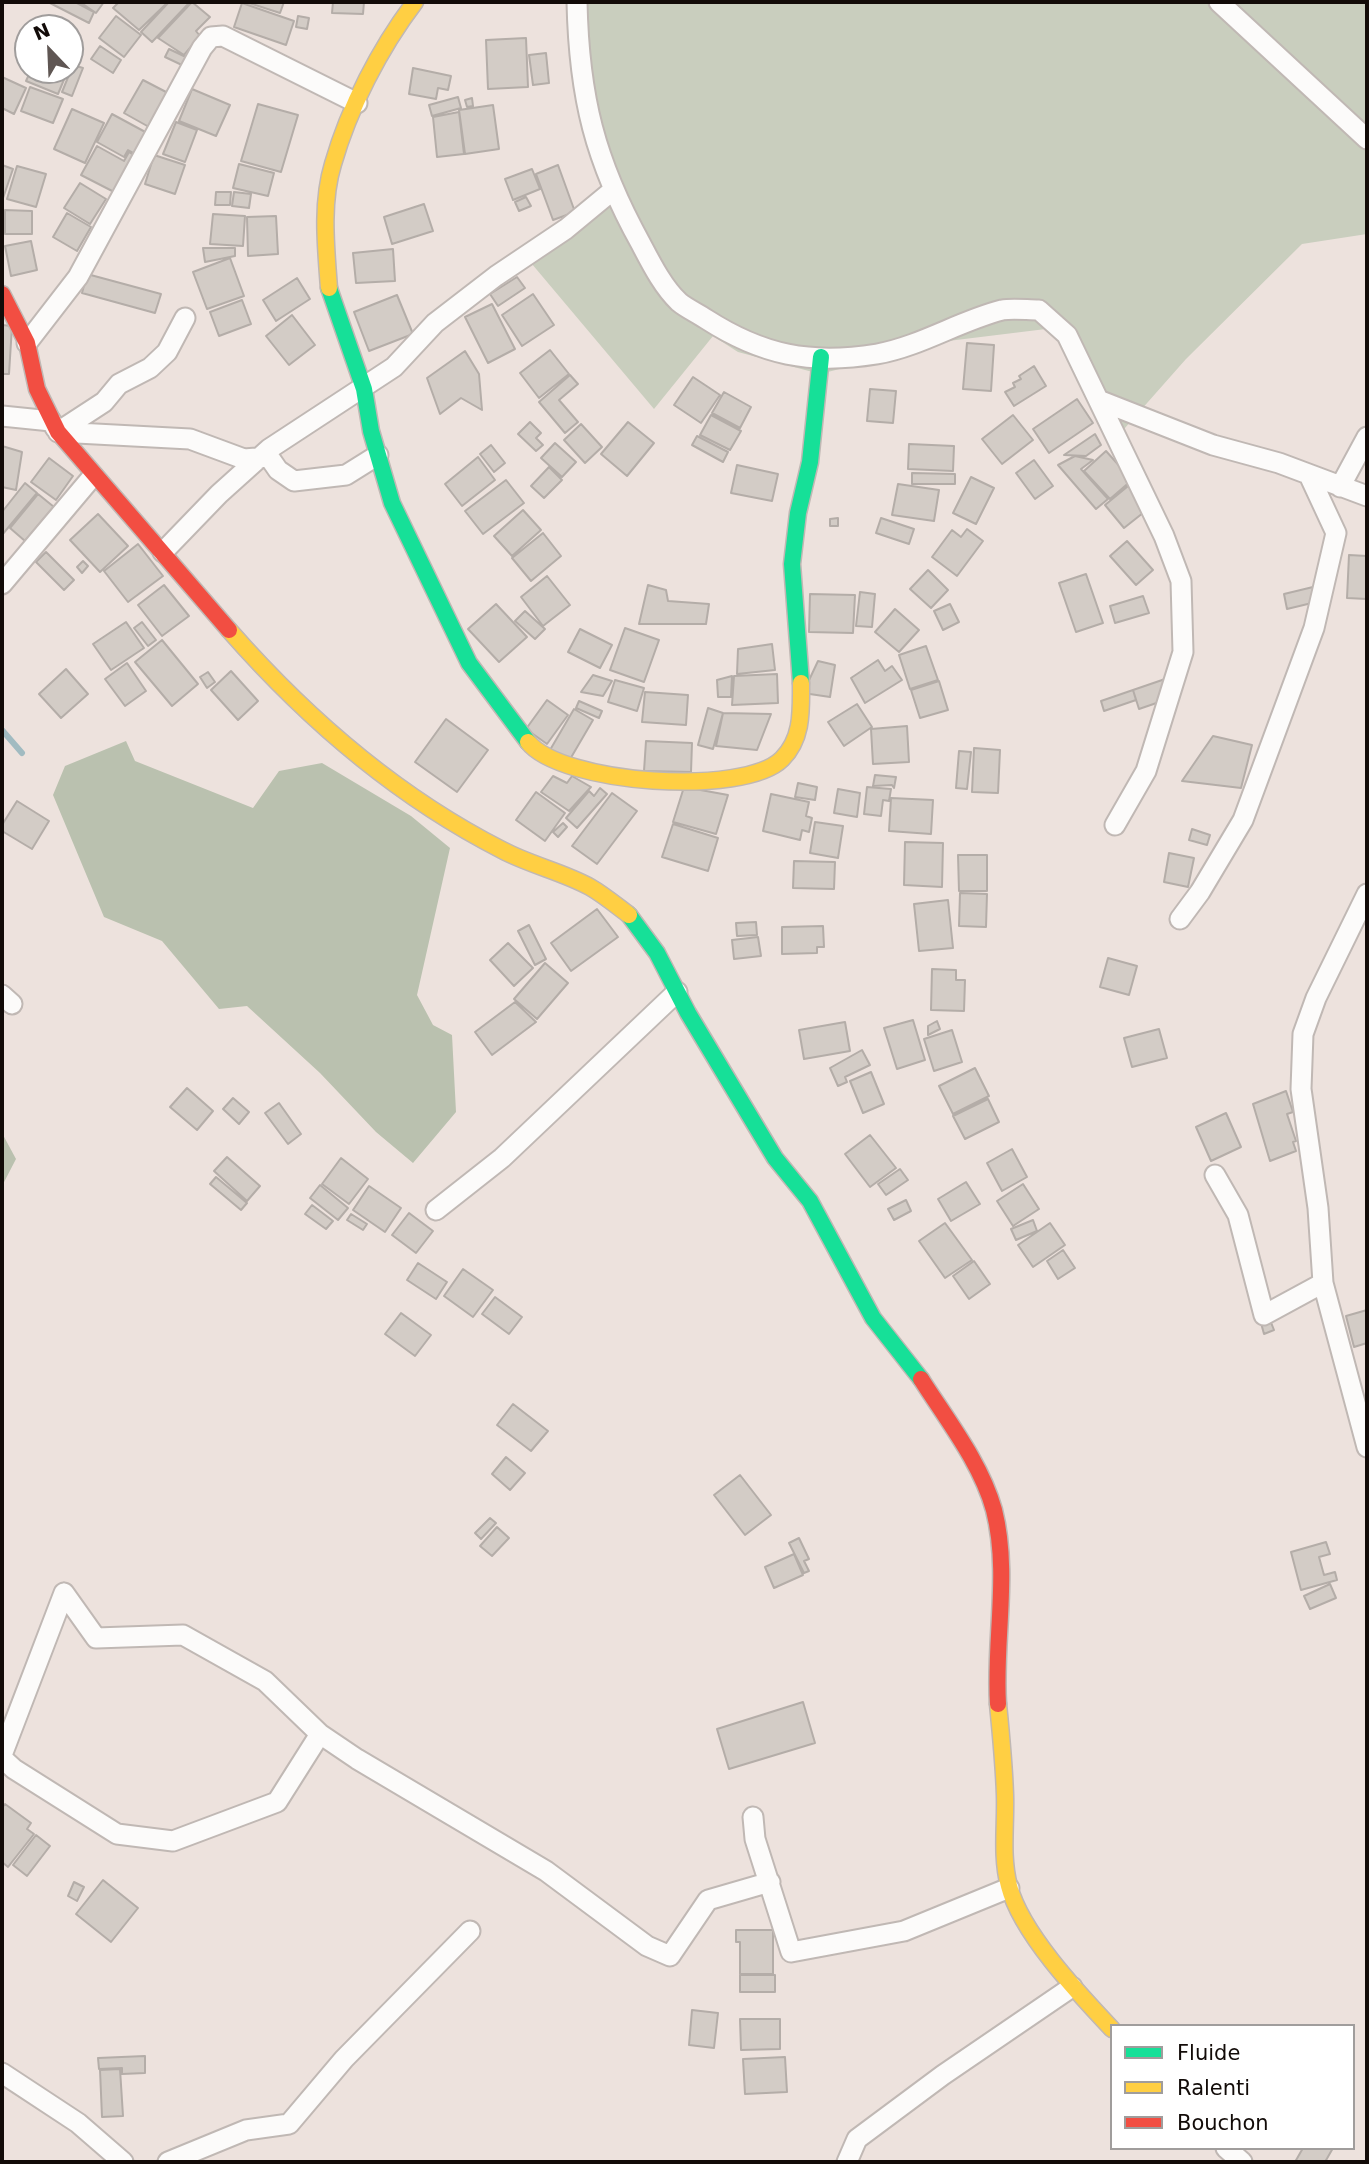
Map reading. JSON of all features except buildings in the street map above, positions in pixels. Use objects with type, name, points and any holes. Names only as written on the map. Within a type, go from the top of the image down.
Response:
[{"type":"street","points":[[415,2],[396,27],[357,103],[332,166],[327,197],[325,261],[329,290],[364,389],[377,454],[391,503],[469,663],[531,746],[560,765],[653,782],[742,778],[782,759],[801,726],[801,677],[792,564],[798,513],[810,463],[821,357]]},
{"type":"street","points":[[577,2],[578,56],[589,120],[612,191],[653,266],[679,302],[724,330],[775,354],[798,358],[876,354],[917,344],[1004,310],[1039,310],[1067,335],[1164,536],[1181,581],[1183,652],[1146,771],[1115,825]]},
{"type":"street","points":[[1219,2],[1367,139]]},
{"type":"street","points":[[27,343],[78,277],[202,48],[211,37],[223,36],[357,103]]},
{"type":"street","points":[[163,552],[256,461],[322,412],[364,389],[394,367],[435,324],[496,276],[566,229],[612,191]]},
{"type":"street","points":[[2,294],[27,343],[37,389],[58,432]]},
{"type":"street","points":[[58,432],[104,402],[119,384],[150,369],[167,352],[185,318]]},
{"type":"street","points":[[1101,401],[1213,445],[1367,496]]},
{"type":"street","points":[[2,416],[51,421],[93,476],[163,552],[257,662],[325,729],[374,771],[436,813],[503,851],[590,887],[629,915],[657,953],[677,992],[775,1158],[810,1201],[835,1243],[873,1318],[913,1365],[982,1480],[994,1511],[1001,1570],[996,1684],[1004,1794],[1004,1855],[1009,1888],[1028,1926],[1072,1987],[1110,2027]]},
{"type":"street","points":[[58,432],[190,439],[217,451],[256,461],[269,457],[278,470],[294,481],[346,475],[377,454]]},
{"type":"street","points":[[1340,487],[1367,437]]},
{"type":"street","points":[[1180,919],[1200,892],[1243,820],[1314,628],[1336,533],[1309,475]]},
{"type":"street","points":[[2,584],[93,476]]},
{"type":"street","points":[[1367,894],[1315,998],[1303,1034],[1301,1088],[1318,1208],[1323,1283],[1367,1447]]},
{"type":"street","points":[[436,1210],[502,1158],[677,992]]},
{"type":"street","points":[[1215,1175],[1237,1214],[1264,1315],[1323,1283]]},
{"type":"street","points":[[320,1734],[278,1802],[173,1841],[117,1834],[13,1769],[2,1757],[64,1593],[96,1638],[183,1635],[265,1681],[320,1734],[546,1871],[647,1946],[670,1956],[708,1900],[770,1882]]},
{"type":"street","points":[[753,1817],[755,1839],[791,1952],[904,1931],[1009,1888]]},
{"type":"street","points":[[168,2162],[246,2130],[289,2124],[344,2059],[470,1931]]},
{"type":"street","points":[[847,2162],[857,2139],[943,2075],[999,2040],[1072,1987]]},
{"type":"street","points":[[2,2073],[78,2123],[123,2162]]},
{"type":"street","points":[[1228,2150],[1242,2162]]},
{"type":"green space","points":[[582,2],[1367,2],[1367,234],[1302,244],[1186,359],[1117,437],[1054,328],[948,341],[820,374],[738,352],[713,336],[654,409],[521,251],[611,197],[586,107]]},
{"type":"green space","points":[[126,741],[135,761],[253,808],[279,771],[322,763],[411,816],[450,848],[417,995],[433,1025],[452,1035],[456,1112],[413,1163],[376,1132],[320,1073],[247,1006],[219,1009],[162,941],[104,917],[53,795],[65,766]]},
{"type":"green space","points":[[2,1133],[16,1159],[2,1186]]},
{"type":"waterway","points":[[2,730],[22,753]]},
{"type":"traffic: fast","points":[[329,288],[364,389],[371,431],[392,503],[469,663],[528,742]]},
{"type":"traffic: fast","points":[[801,683],[792,564],[798,513],[810,462],[821,357]]},
{"type":"traffic: fast","points":[[629,915],[657,953],[688,1013],[775,1158],[810,1201],[873,1318],[921,1379]]},
{"type":"traffic: slow","points":[[329,288],[326,210],[333,164],[367,79],[415,2]]},
{"type":"traffic: slow","points":[[229,630],[322,724],[390,780],[463,829],[513,855],[590,887],[629,915]]},
{"type":"traffic: slow","points":[[528,742],[547,756],[576,768],[613,776],[694,781],[731,778],[762,771],[782,759],[789,751],[799,723],[801,683]]},
{"type":"traffic: slow","points":[[998,1704],[1005,1784],[1005,1863],[1009,1886],[1038,1943],[1110,2027]]},
{"type":"traffic: jam","points":[[2,294],[27,343],[37,389],[58,432],[229,630]]},
{"type":"traffic: jam","points":[[921,1379],[981,1475],[994,1510],[1001,1558],[998,1704]]}]
